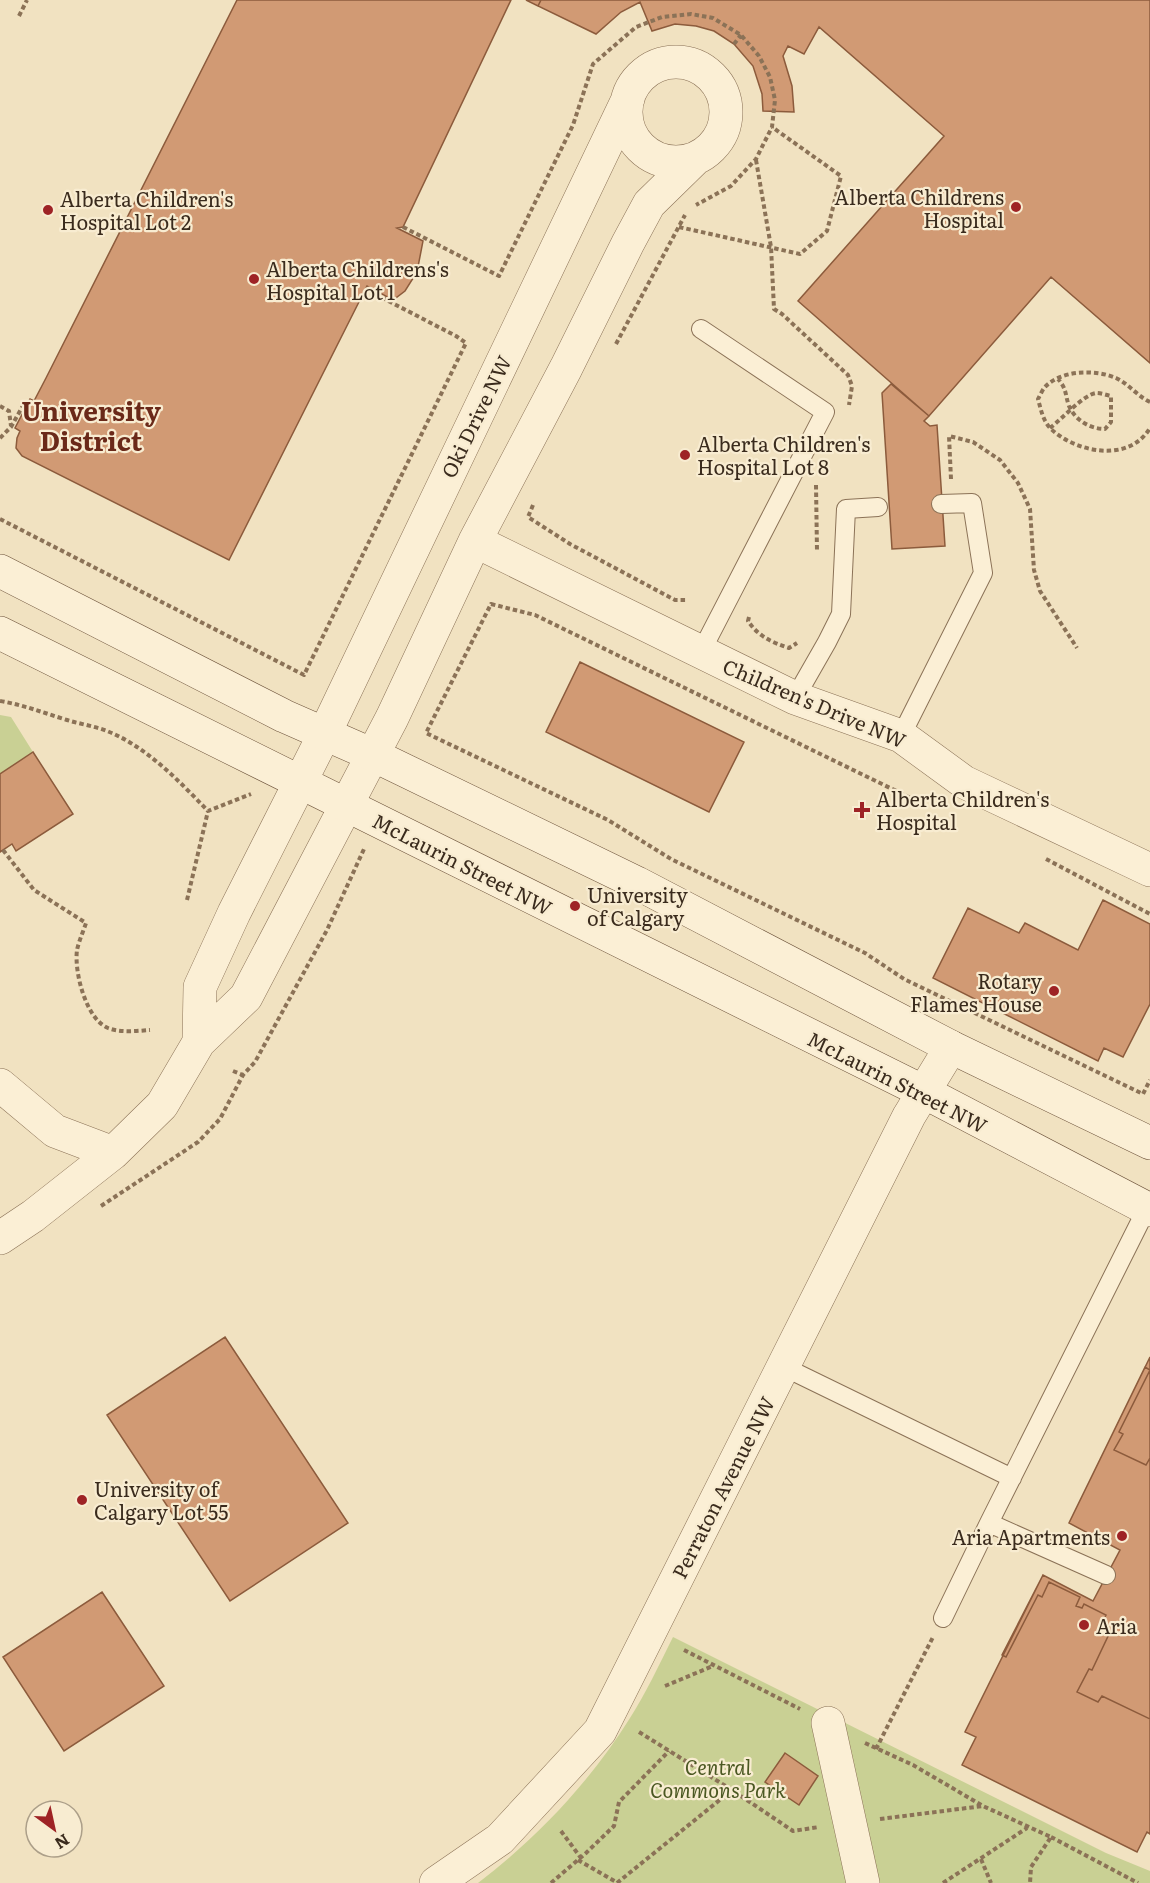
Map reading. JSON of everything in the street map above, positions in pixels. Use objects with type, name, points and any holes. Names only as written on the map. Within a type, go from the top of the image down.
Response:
[{"type":"street","points":[[0,1238],[33,1216],[113,1153],[162,1105],[199,1042],[246,997],[397,708],[475,541],[566,369],[649,204],[695,159],[710,149],[721,136],[726,120],[726,103],[721,87],[710,74],[695,64],[679,61],[662,63],[646,71],[634,83],[628,99],[626,116],[630,131],[637,144],[649,154],[663,160],[679,162],[695,159]]},
{"type":"street","name":"Oki Drive NW","points":[[199,1042],[200,987],[239,903],[324,735],[628,99]]},
{"type":"street","name":"Children's Drive NW","points":[[475,541],[795,698],[900,736],[964,782],[1150,870]]},
{"type":"street","points":[[0,571],[284,716],[373,755],[637,883],[951,1047],[1150,1143]]},
{"type":"street","name":"McLaurin Street NW","points":[[0,633],[924,1092],[1148,1209]]},
{"type":"street","name":"Perraton Avenue NW","points":[[436,1883],[500,1839],[600,1731],[909,1116],[951,1047]]},
{"type":"street","points":[[0,1085],[55,1131],[113,1153]]},
{"type":"street","points":[[828,1723],[863,1883]]},
{"type":"lane","points":[[701,329],[825,412],[701,652]]},
{"type":"lane","points":[[900,736],[983,573],[972,503],[946,504]]},
{"type":"lane","points":[[795,698],[841,614],[846,509],[878,507]]},
{"type":"lane","points":[[943,1618],[988,1522],[1148,1209]]},
{"type":"lane","points":[[782,1366],[1012,1478]]},
{"type":"lane","points":[[988,1522],[1107,1575]]},
{"type":"path","points":[[19,16],[27,0]]},
{"type":"path","points":[[734,44],[741,35]]},
{"type":"path","points":[[614,349],[687,210],[731,186],[756,159],[772,127],[841,176],[827,231],[800,254],[679,227]]},
{"type":"path","points":[[756,159],[771,247],[774,309],[848,375],[852,386],[846,415]]},
{"type":"path","points":[[0,519],[304,675],[466,343],[371,292]]},
{"type":"path","points":[[1150,402],[1115,378],[1086,372],[1058,379],[1045,387],[1038,399],[1042,417],[1050,428],[1065,439],[1085,448],[1106,451],[1127,448],[1144,437],[1150,428]]},
{"type":"path","points":[[1050,428],[1071,410],[1088,396],[1097,393],[1110,396],[1111,422],[1105,429],[1092,429],[1071,410],[1065,387],[1058,379]]},
{"type":"path","points":[[0,438],[11,427],[25,402],[28,402]]},
{"type":"path","points":[[0,406],[9,411],[11,427]]},
{"type":"path","points":[[946,504],[949,436],[973,442],[1000,460],[1018,483],[1030,509],[1034,570],[1040,591],[1077,648]]},
{"type":"path","points":[[810,496],[821,475]]},
{"type":"path","points":[[816,485],[817,555]]},
{"type":"path","points":[[535,499],[528,517],[570,544],[675,600],[686,600]]},
{"type":"path","points":[[922,804],[535,615],[491,604],[426,733],[608,820],[671,859],[865,953],[904,980],[1143,1094],[1150,1080]]},
{"type":"path","points":[[750,612],[747,621],[763,637],[789,648],[799,642]]},
{"type":"path","points":[[0,701],[25,705],[106,731],[128,742],[160,764],[208,811]]},
{"type":"path","points":[[208,811],[251,794]]},
{"type":"path","points":[[187,900],[208,811]]},
{"type":"path","points":[[3,850],[34,890],[86,923],[77,950],[78,977],[95,1018],[107,1027],[123,1031],[150,1030]]},
{"type":"path","points":[[1045,858],[1150,914]]},
{"type":"path","points":[[233,1071],[243,1075]]},
{"type":"path","points":[[876,1749],[943,1618]]},
{"type":"path","points":[[684,1650],[876,1749],[913,1765],[983,1806],[1051,1837],[1138,1883]]},
{"type":"path","points":[[665,1686],[714,1665]]},
{"type":"path","points":[[639,1732],[793,1831],[983,1806]]},
{"type":"path","points":[[551,1883],[557,1880],[614,1826],[619,1802],[669,1751]]},
{"type":"path","points":[[561,1831],[579,1859],[618,1883],[732,1790]]},
{"type":"path","points":[[943,1883],[1028,1827]]},
{"type":"path","points":[[1030,1883],[1032,1867],[1051,1837]]},
{"type":"path","points":[[981,1858],[991,1883]]},
{"type":"green space","points":[[0,715],[11,717],[33,752],[0,774]]},
{"type":"green space","name":"Central Commons Park","points":[[673,1637],[1106,1853],[1150,1871],[1150,1883],[478,1883],[542,1828],[580,1787],[636,1708]]},
{"type":"building","name":"Alberta Childrens's Hospital Lot 1","points":[[237,0],[511,0],[403,227],[397,228],[423,241],[417,272],[405,291],[393,300],[367,286],[229,560],[22,456],[16,448],[20,431],[15,428],[30,399],[34,401],[46,378]]},
{"type":"building","points":[[526,0],[541,0],[538,6]]},
{"type":"building","name":"Alberta Childrens Hospital","points":[[541,0],[1150,0],[1150,363],[1051,277],[929,416],[798,301],[944,136],[819,27],[804,54],[788,46],[783,56],[792,86],[794,112],[763,111],[762,94],[753,66],[734,44],[714,31],[675,24],[652,31],[640,2],[621,12],[596,34],[538,6]]},
{"type":"building","points":[[891,384],[929,416],[924,421],[930,426],[937,425],[945,546],[892,549],[882,393]]},
{"type":"building","points":[[580,662],[744,742],[709,812],[546,732]]},
{"type":"building","points":[[33,752],[73,814],[16,851],[12,844],[0,852],[0,774]]},
{"type":"building","name":"Rotary Flames House","points":[[1103,900],[1150,924],[1150,1004],[1123,1057],[1104,1048],[1098,1061],[933,978],[968,908],[1019,933],[1025,923],[1078,950]]},
{"type":"building","points":[[225,1337],[348,1523],[230,1601],[107,1415]]},
{"type":"building","name":"Aria","points":[[1150,1357],[1150,1834],[1147,1832],[1137,1852],[962,1765],[976,1737],[965,1732],[1043,1575],[1093,1601],[1120,1550],[1069,1523]]},
{"type":"building","name":"Aria Apartments","points":[[1145,1367],[1150,1370],[1119,1432],[1123,1434],[1114,1450],[1146,1465],[1150,1458],[1150,1719],[1102,1696],[1098,1702],[1077,1692],[1089,1669],[1092,1670],[1110,1632],[1100,1627],[1106,1615],[1084,1604],[1082,1608],[1076,1606],[1080,1597],[1049,1582],[1042,1597],[1038,1595],[1006,1657],[1002,1655],[1043,1575],[1093,1601],[1120,1550],[1069,1523]]},
{"type":"building","points":[[102,1592],[164,1686],[64,1751],[3,1657]]},
{"type":"building","points":[[785,1753],[818,1776],[799,1805],[765,1782]]},
{"type":"place","name":"Alberta Childrens Hospital","points":[[1016,207]]},
{"type":"place","name":"Alberta Children's Hospital Lot 2","points":[[48,210]]},
{"type":"place","name":"Alberta Childrens's Hospital Lot 1","points":[[254,279]]},
{"type":"place","name":"Alberta Children's Hospital Lot 8","points":[[685,455]]},
{"type":"place","name":"Alberta Children's Hospital","points":[[862,810]]},
{"type":"place","name":"University of Calgary","points":[[575,906]]},
{"type":"place","name":"Rotary Flames House","points":[[1054,991]]},
{"type":"place","name":"University of Calgary Lot 55","points":[[82,1500]]},
{"type":"place","name":"Aria Apartments","points":[[1122,1536]]},
{"type":"place","name":"Aria","points":[[1084,1625]]},
{"type":"district","name":"University District","points":[[91,424]]}]
